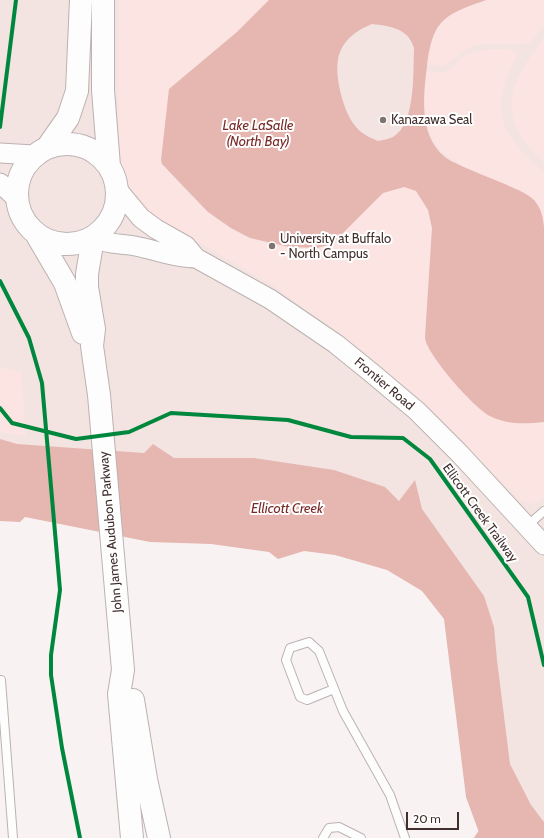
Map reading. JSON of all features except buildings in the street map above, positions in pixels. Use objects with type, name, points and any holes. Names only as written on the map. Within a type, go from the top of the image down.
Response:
[{"type":"main road","points":[[81,0],[77,91],[68,118],[19,177],[17,199],[22,218],[38,237],[55,243],[68,245],[83,243],[93,238],[106,226],[113,214],[118,190],[109,166],[103,90],[103,0]]},
{"type":"main road","points":[[40,151],[64,144],[77,144],[92,151],[109,166]]},
{"type":"main road","name":"John James Audubon Parkway","points":[[38,237],[60,272],[71,298],[82,332],[92,346]]},
{"type":"main road","name":"John James Audubon Parkway","points":[[93,238],[86,280],[94,329],[92,346],[99,395],[123,670],[119,694],[132,838]]},
{"type":"main road","name":"John James Audubon Parkway","points":[[123,670],[131,691],[146,779],[159,838]]},
{"type":"street","points":[[0,154],[40,151]]},
{"type":"street","points":[[0,183],[17,199]]},
{"type":"street","name":"Frontier Road","points":[[118,190],[141,218],[156,229],[186,246],[196,258],[270,299],[336,344],[373,374],[428,422],[544,545]]},
{"type":"street","name":"Frontier Road","points":[[93,238],[107,244],[134,246],[180,258],[196,258]]},
{"type":"lane","points":[[527,526],[544,511]]},
{"type":"lane","points":[[334,689],[307,700],[300,697],[286,660],[290,648],[309,642],[319,651],[343,711],[390,795],[405,838]]},
{"type":"lane","points":[[1,680],[12,838]]},
{"type":"lane","points":[[323,838],[329,828],[339,827],[361,838]]},
{"type":"shaded area","name":"University at Buffalo - North Campus","points":[[0,0],[544,0],[544,838],[519,838],[464,621],[403,539],[0,492]]},
{"type":"shaded area","points":[[119,0],[269,0],[237,32],[169,89],[162,164],[202,207],[225,225],[251,238],[275,244],[292,246],[317,248],[383,193],[404,187],[416,191],[428,210],[432,228],[425,337],[427,343],[451,378],[471,401],[481,409],[501,420],[527,423],[544,422],[544,498],[532,504],[520,501],[440,418],[362,350],[275,287],[148,212],[135,199],[123,183],[118,165]]},
{"type":"shaded area","points":[[486,0],[544,0],[544,26],[530,42],[525,44],[482,44],[469,48],[443,66],[427,64],[429,49],[433,37],[444,21],[461,10]]},
{"type":"shaded area","points":[[544,38],[544,162],[528,146],[518,131],[513,116],[512,101],[515,86],[522,71],[531,55]]},
{"type":"shaded area","points":[[497,49],[511,50],[517,55],[508,74],[503,91],[501,106],[503,120],[508,133],[517,145],[544,172],[544,227],[540,209],[532,198],[519,190],[471,170],[447,156],[438,147],[430,135],[425,120],[423,102],[427,71],[446,73],[461,58],[471,52]]},
{"type":"shaded area","points":[[0,367],[21,372],[26,436],[0,432]]},
{"type":"water","name":"Lake LaSalle (North Bay)","points":[[269,0],[486,0],[450,15],[437,29],[429,51],[424,91],[425,118],[428,131],[440,153],[451,161],[524,193],[537,204],[540,209],[544,227],[544,422],[510,422],[490,416],[474,403],[452,380],[427,345],[425,337],[432,228],[428,210],[416,191],[404,187],[383,193],[332,244],[317,248],[289,247],[250,238],[231,228],[208,212],[162,164],[161,160],[169,89],[237,32]],"holes":[[[372,24],[392,27],[403,32],[411,41],[414,48],[412,96],[406,121],[393,137],[378,141],[361,132],[347,113],[340,92],[337,70],[340,52],[349,38],[367,26]]]},
{"type":"water","name":"Ellicott Creek","points":[[0,439],[17,444],[144,453],[153,444],[174,458],[254,458],[334,470],[385,487],[399,501],[415,480],[422,509],[484,596],[494,627],[510,764],[531,805],[544,822],[544,838],[481,838],[466,797],[444,619],[422,591],[387,570],[335,555],[304,551],[278,559],[269,552],[211,544],[150,542],[25,517],[20,522],[0,521]]},
{"type":"waterway","points":[[477,838],[484,828]]},
{"type":"cycle path","points":[[0,127],[16,0]]},
{"type":"cycle path","points":[[0,281],[29,338],[42,383],[60,590],[51,655],[51,675],[62,748],[80,838]]},
{"type":"cycle path","name":"Ellicott Creek Trailway","points":[[0,408],[12,423],[76,439],[129,432],[171,413],[288,420],[351,437],[403,438],[430,459],[528,597],[544,665]]},
{"type":"place","name":"Kanazawa Seal","points":[[383,120]]},
{"type":"place","name":"University at Buffalo - North Campus","points":[[272,246]]}]
